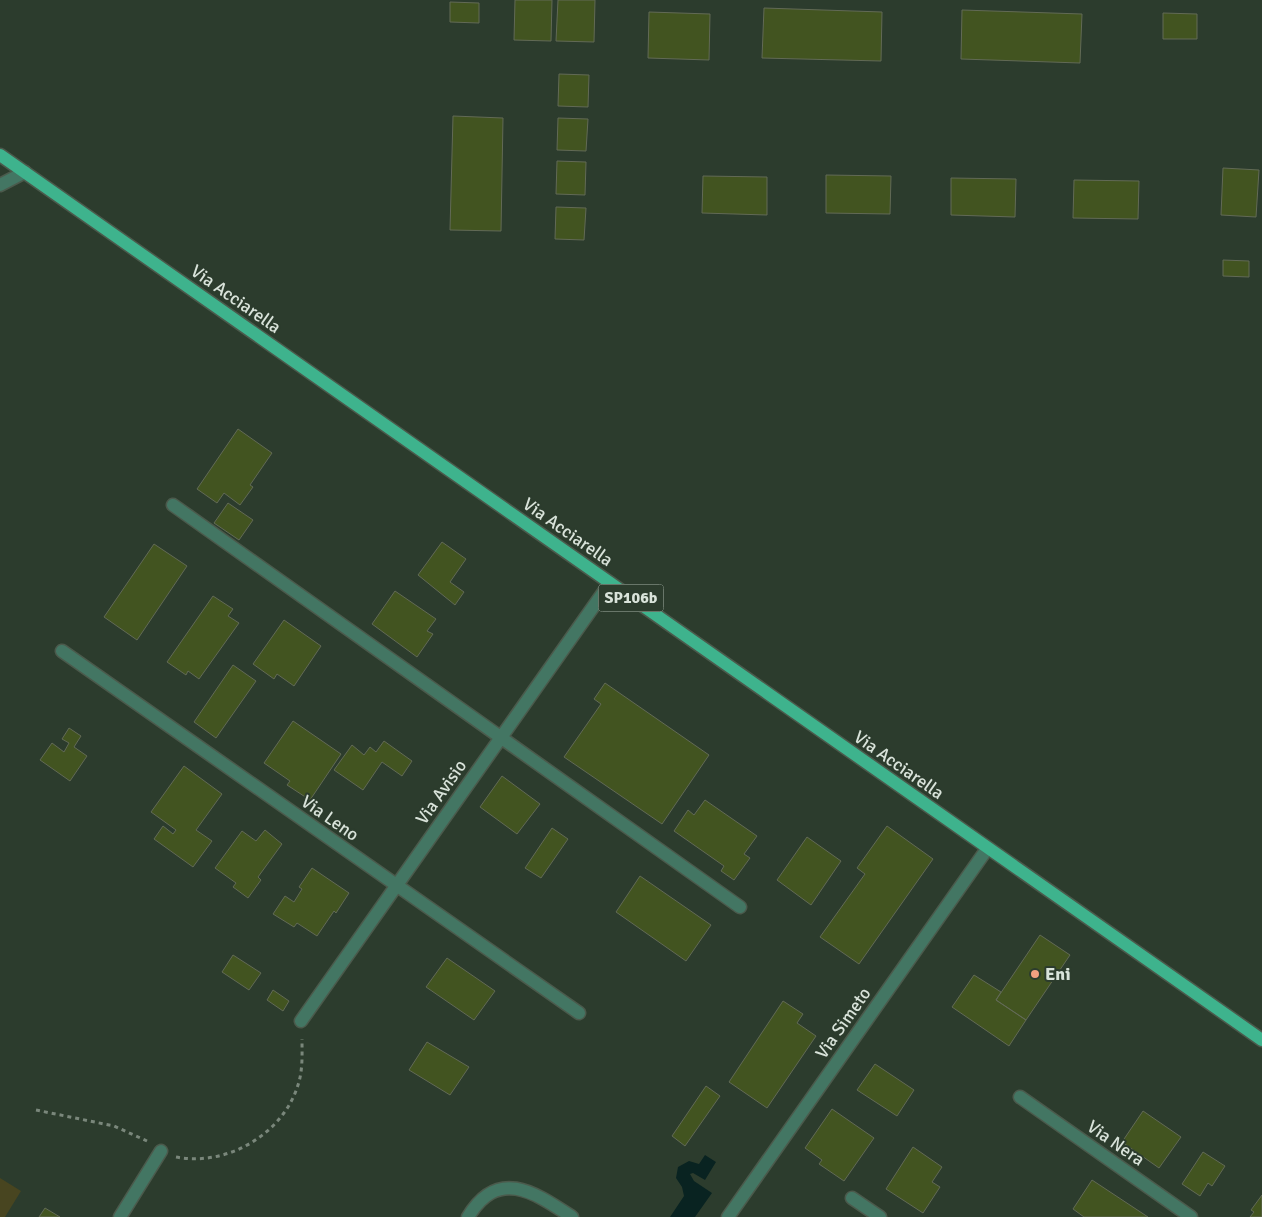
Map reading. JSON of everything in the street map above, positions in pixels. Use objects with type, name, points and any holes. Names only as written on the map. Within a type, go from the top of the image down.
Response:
[{"type":"main road","name":"Via Acciarella","points":[[0,155],[1262,1040]]},
{"type":"street","points":[[0,185],[26,172]]},
{"type":"street","points":[[173,505],[740,907]]},
{"type":"street","name":"Via Avisio","points":[[301,1021],[610,583]]},
{"type":"street","name":"Via Leno","points":[[62,651],[578,1012]]},
{"type":"street","name":"Via Simeto","points":[[728,1217],[988,848]]},
{"type":"street","name":"Via Nera","points":[[1020,1097],[1191,1217]]},
{"type":"street","points":[[120,1217],[161,1151]]},
{"type":"street","points":[[468,1217],[479,1200],[487,1194],[502,1188],[538,1196],[572,1217]]},
{"type":"street","points":[[852,1198],[880,1217]]},
{"type":"path","points":[[36,1110],[114,1126],[134,1134],[161,1151],[189,1160],[206,1159],[245,1147],[280,1120],[299,1084],[302,1061],[301,1021]]},
{"type":"shaded area","points":[[0,1178],[21,1191],[5,1217],[0,1217]]},
{"type":"water","points":[[705,1155],[716,1162],[705,1180],[693,1173],[690,1174],[694,1181],[712,1193],[695,1217],[670,1217],[684,1196],[682,1187],[676,1178],[678,1167],[689,1161],[699,1164]]},
{"type":"building","points":[[515,0],[552,0],[551,41],[514,40]]},
{"type":"building","points":[[558,0],[595,0],[594,42],[556,41]]},
{"type":"building","points":[[450,2],[479,3],[479,23],[450,22]]},
{"type":"building","points":[[764,8],[882,12],[881,61],[762,58]]},
{"type":"building","points":[[962,10],[1082,14],[1080,63],[961,59]]},
{"type":"building","points":[[649,12],[710,14],[709,60],[648,58]]},
{"type":"building","points":[[1163,13],[1197,14],[1197,39],[1163,39]]},
{"type":"building","points":[[559,74],[589,75],[588,107],[558,106]]},
{"type":"building","points":[[453,116],[503,118],[501,231],[450,230]]},
{"type":"building","points":[[558,118],[588,119],[586,151],[557,150]]},
{"type":"building","points":[[557,161],[586,162],[585,195],[556,194]]},
{"type":"building","points":[[1223,168],[1259,170],[1256,217],[1221,215]]},
{"type":"building","points":[[826,175],[891,176],[890,214],[826,213]]},
{"type":"building","points":[[703,176],[767,177],[767,215],[702,213]]},
{"type":"building","points":[[951,178],[1016,179],[1015,217],[951,215]]},
{"type":"building","points":[[1074,180],[1139,181],[1138,219],[1073,218]]},
{"type":"building","points":[[556,207],[586,208],[584,240],[555,239]]},
{"type":"building","points":[[1223,260],[1249,261],[1249,277],[1223,276]]},
{"type":"building","points":[[238,429],[272,453],[250,485],[253,487],[240,505],[224,493],[217,503],[197,489]]},
{"type":"building","points":[[228,503],[253,520],[239,540],[214,523]]},
{"type":"building","points":[[442,542],[466,559],[450,582],[464,592],[455,605],[418,575]]},
{"type":"building","points":[[154,544],[187,566],[137,640],[104,617]]},
{"type":"building","points":[[395,591],[436,619],[427,631],[433,634],[417,657],[372,624]]},
{"type":"building","points":[[213,596],[233,609],[228,616],[239,623],[199,679],[188,671],[186,675],[167,662]]},
{"type":"building","points":[[284,620],[321,646],[294,686],[277,674],[274,679],[253,664]]},
{"type":"building","points":[[233,665],[256,681],[216,738],[194,722]]},
{"type":"building","points":[[605,683],[709,755],[662,824],[564,757],[601,704],[594,699]]},
{"type":"building","points":[[293,721],[341,754],[310,800],[287,785],[290,781],[264,763]]},
{"type":"building","points":[[69,728],[81,736],[74,747],[87,756],[70,781],[40,760],[52,743],[64,752],[69,743],[62,739]]},
{"type":"building","points":[[384,741],[412,761],[402,776],[382,762],[363,790],[334,770],[352,745],[364,755],[370,747],[376,752]]},
{"type":"building","points":[[184,766],[222,794],[196,830],[212,841],[193,867],[154,839],[163,826],[173,834],[176,830],[151,812]]},
{"type":"building","points":[[502,776],[540,804],[517,834],[480,807]]},
{"type":"building","points":[[705,800],[757,836],[744,854],[750,858],[734,880],[721,871],[724,866],[674,831],[688,810],[694,815]]},
{"type":"building","points":[[887,826],[933,859],[859,964],[820,937],[865,874],[857,868]]},
{"type":"building","points":[[552,828],[568,839],[541,878],[525,868]]},
{"type":"building","points":[[265,830],[282,844],[258,877],[261,880],[248,898],[233,887],[236,883],[215,868],[242,831],[256,841]]},
{"type":"building","points":[[807,837],[841,861],[811,905],[777,880]]},
{"type":"building","points":[[312,868],[349,893],[336,913],[334,911],[317,936],[297,923],[294,927],[273,914],[285,896],[294,902],[302,889],[299,887]]},
{"type":"building","points":[[640,876],[711,925],[686,961],[616,912]]},
{"type":"building","name":"Eni","points":[[1040,935],[1070,955],[1026,1020],[996,1000]]},
{"type":"building","points":[[233,955],[261,973],[249,990],[222,972]]},
{"type":"building","points":[[447,958],[495,991],[474,1020],[426,987]]},
{"type":"building","points":[[974,975],[1001,992],[996,1000],[1026,1020],[1009,1046],[952,1007]]},
{"type":"building","points":[[273,990],[289,1001],[283,1011],[267,1000]]},
{"type":"building","points":[[783,1001],[803,1014],[797,1023],[816,1036],[767,1108],[729,1082]]},
{"type":"building","points":[[427,1042],[469,1067],[450,1095],[409,1070]]},
{"type":"building","points":[[875,1064],[914,1090],[897,1116],[857,1090]]},
{"type":"building","points":[[706,1086],[720,1096],[685,1146],[672,1136]]},
{"type":"building","points":[[832,1109],[874,1138],[844,1181],[819,1164],[822,1160],[805,1148]]},
{"type":"building","points":[[1143,1111],[1181,1137],[1159,1168],[1122,1142]]},
{"type":"building","points":[[913,1147],[942,1167],[932,1182],[940,1187],[923,1213],[886,1189]]},
{"type":"building","points":[[1203,1152],[1225,1166],[1212,1186],[1208,1183],[1200,1196],[1182,1184]]},
{"type":"building","points":[[1092,1180],[1148,1217],[1084,1217],[1073,1209]]},
{"type":"building","points":[[1262,1195],[1262,1217],[1250,1217],[1254,1212],[1251,1210]]},
{"type":"building","points":[[45,1208],[60,1217],[39,1217]]},
{"type":"place","name":"Eni","points":[[1035,974]]}]
